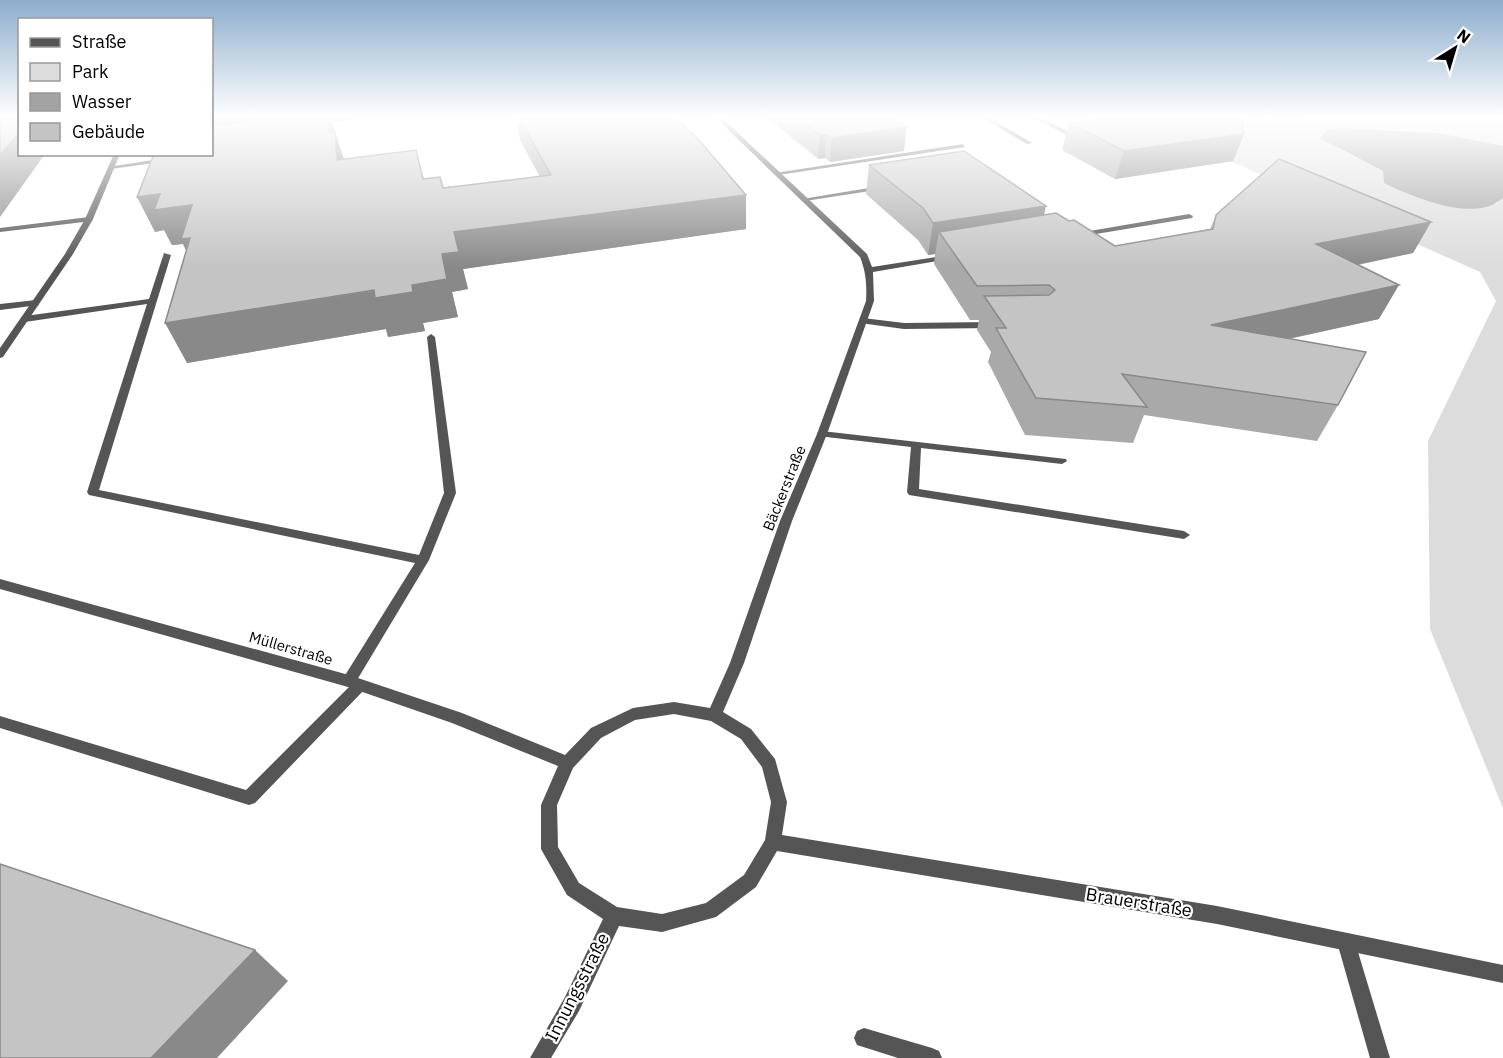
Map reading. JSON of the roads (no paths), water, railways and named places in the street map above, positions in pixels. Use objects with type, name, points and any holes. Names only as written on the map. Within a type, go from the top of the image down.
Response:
[{"type":"street","points":[[0,355],[69,254],[89,219],[111,167]]},
{"type":"street","points":[[772,167],[864,256],[870,270],[961,255]]},
{"type":"street","points":[[778,173],[817,167]]},
{"type":"street","points":[[805,199],[885,187]]},
{"type":"street","points":[[1074,236],[1189,216]]},
{"type":"street","points":[[0,230],[89,219]]},
{"type":"street","points":[[167,255],[93,492],[423,560]]},
{"type":"street","name":"Bäckerstraße","points":[[714,715],[737,663],[786,521],[822,434],[863,321],[870,301],[870,270]]},
{"type":"street","points":[[25,318],[152,302]]},
{"type":"street","points":[[0,307],[36,303]]},
{"type":"street","points":[[863,321],[904,326],[1006,325]]},
{"type":"street","points":[[0,722],[249,798],[355,683],[423,560],[450,493],[431,337]]},
{"type":"street","points":[[822,434],[1062,461]]},
{"type":"street","points":[[916,445],[913,492],[1184,535]]},
{"type":"street","name":"Müllerstraße","points":[[0,584],[355,683],[457,718],[567,763]]},
{"type":"street","name":"Innungsstraße","points":[[674,708],[714,715],[746,734],[769,764],[779,802],[773,842],[750,882],[711,911],[662,923],[614,916],[573,890],[550,849],[549,805],[567,763],[596,733],[633,714],[674,708]]},
{"type":"street","name":"Brauerstraße","points":[[773,842],[1217,915],[1503,974]]},
{"type":"street","name":"Innungsstraße","points":[[540,1058],[572,1004],[614,916]]},
{"type":"street","points":[[1346,942],[1380,1058]]},
{"type":"street","points":[[864,1038],[932,1058]]},
{"type":"water","points":[[1376,167],[1503,167],[1503,198],[1477,209],[1444,206],[1384,183],[1383,171]]}]
